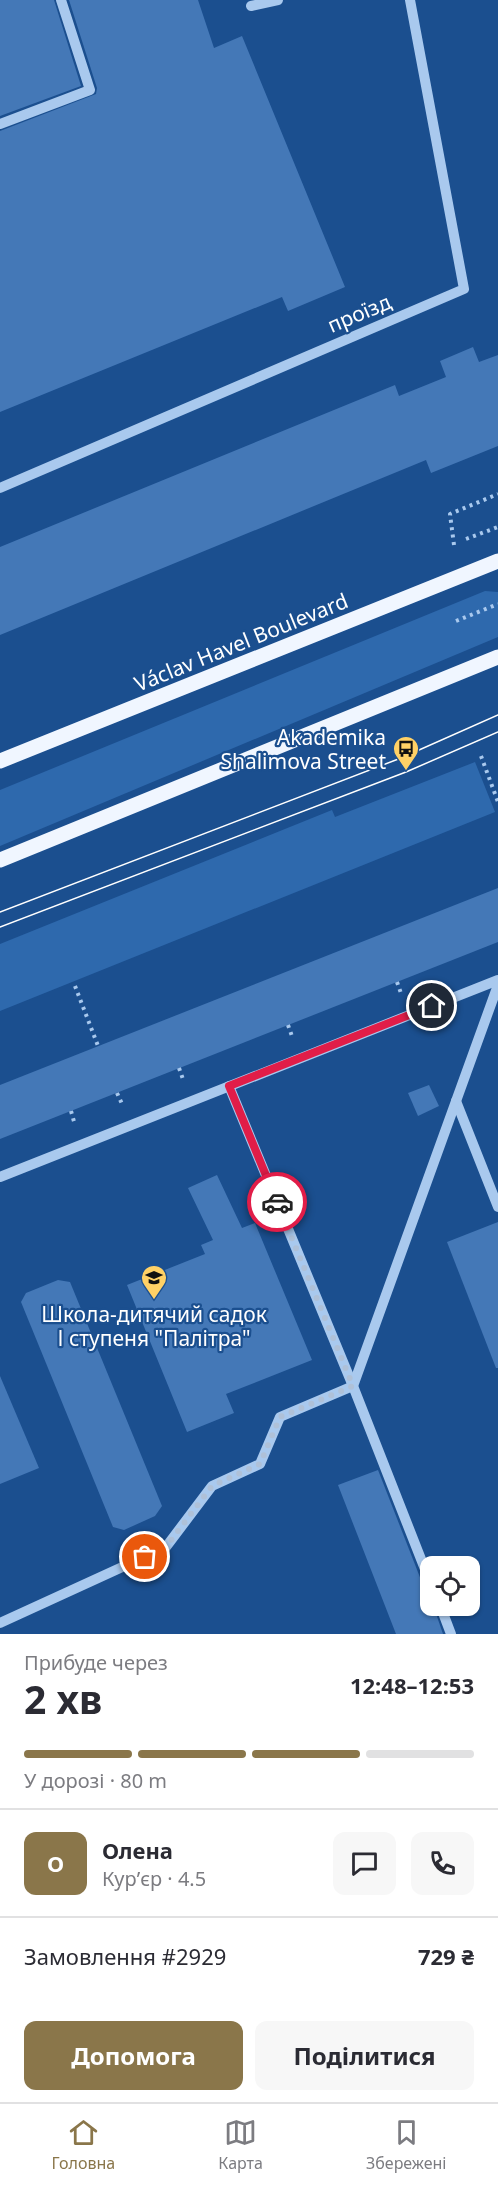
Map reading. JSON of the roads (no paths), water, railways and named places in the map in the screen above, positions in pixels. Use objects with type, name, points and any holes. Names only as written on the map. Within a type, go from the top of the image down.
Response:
[{"type":"main road","name":"Václav Havel Boulevard","points":[[0,761],[498,561]]},
{"type":"main road","points":[[0,860],[498,657]]},
{"type":"lane","points":[[0,124],[90,90],[61,0]]},
{"type":"lane","points":[[251,6],[278,0]]},
{"type":"lane","name":"проїзд","points":[[0,488],[464,289],[410,0]]},
{"type":"lane","points":[[0,1177],[498,980]]},
{"type":"lane","points":[[0,1623],[166,1547],[212,1486],[260,1464],[280,1417],[353,1386],[498,985]]},
{"type":"lane","points":[[229,1086],[353,1386],[420,1557]]},
{"type":"lane","points":[[456,1101],[498,1208]]},
{"type":"lane","points":[[444,1616],[451,1634]]},
{"type":"tram line","points":[[0,912],[401,758],[498,715]]},
{"type":"tram line","points":[[0,927],[406,772],[498,732]]},
{"type":"place","name":"Akademika Shalimova Street","points":[[406,772]]},
{"type":"place","name":"Школа-дитячий садок І ступеня \"Палітра\"","points":[[154,1301]]}]
